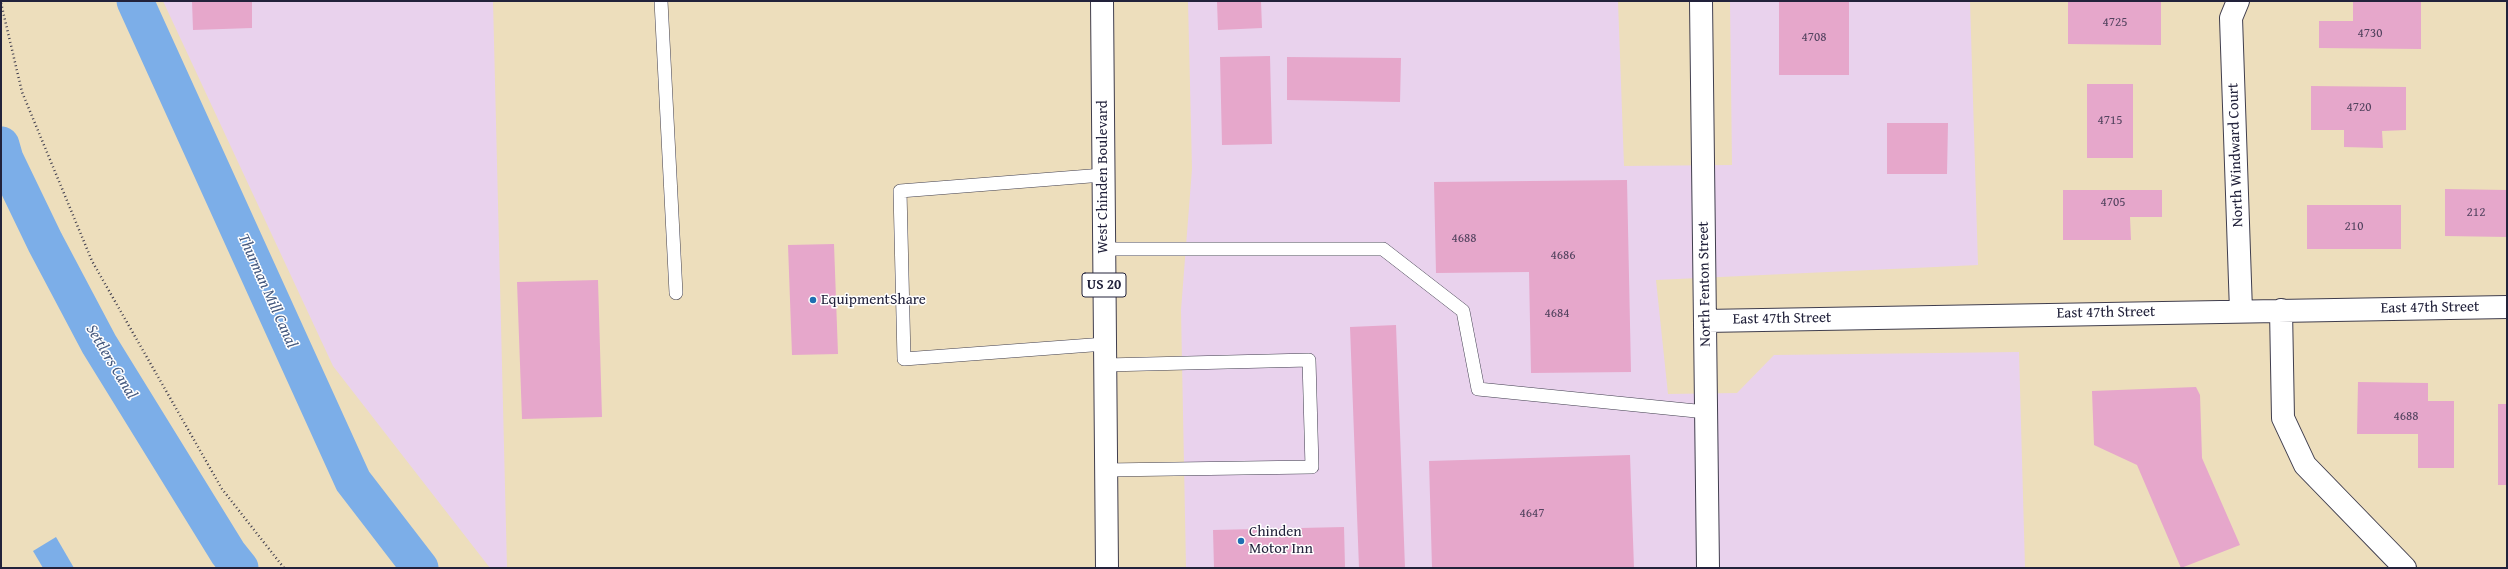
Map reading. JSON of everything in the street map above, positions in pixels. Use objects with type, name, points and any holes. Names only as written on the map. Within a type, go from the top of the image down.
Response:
[{"type":"street","name":"West Chinden Boulevard","points":[[1102,1],[1107,568]]},
{"type":"street","name":"North Fenton Street","points":[[1702,1],[1708,568]]},
{"type":"street","name":"North Windward Court","points":[[2238,1],[2231,18],[2241,311]]},
{"type":"street","name":"East 47th Street","points":[[1705,321],[2507,307]]},
{"type":"street","points":[[2281,310],[2283,418],[2305,465],[2405,568]]},
{"type":"lane","points":[[661,1],[676,293]]},
{"type":"lane","points":[[1103,175],[900,191],[904,359],[1106,355],[1309,360],[1312,467],[1106,470]]},
{"type":"lane","points":[[1104,249],[1383,249],[1463,312],[1478,389],[1706,412]]},
{"type":"path","points":[[1,3],[22,92],[92,261],[222,489],[284,568]]},
{"type":"shaded area","points":[[163,1],[493,1],[507,568],[490,568],[333,366]]},
{"type":"shaded area","points":[[1188,1],[1618,1],[1624,166],[1732,165],[1730,1],[1970,1],[1978,265],[1656,280],[1668,394],[1737,393],[1774,355],[2019,352],[2025,568],[1186,568],[1181,310],[1192,169]]},
{"type":"water","points":[[56,537],[74,568],[43,568],[33,551]]},
{"type":"building","points":[[192,1],[252,1],[252,28],[193,30]]},
{"type":"building","points":[[1217,1],[1261,1],[1262,28],[1218,30]]},
{"type":"building","points":[[1779,1],[1849,1],[1849,75],[1779,75]]},
{"type":"building","points":[[2068,1],[2161,1],[2161,45],[2068,44]]},
{"type":"building","points":[[2353,1],[2421,1],[2421,49],[2319,48],[2319,21],[2353,21]]},
{"type":"building","points":[[1270,56],[1272,144],[1222,145],[1220,57]]},
{"type":"building","points":[[1287,57],[1401,58],[1400,102],[1287,100]]},
{"type":"building","points":[[2087,84],[2133,84],[2133,158],[2087,158]]},
{"type":"building","points":[[2311,86],[2406,87],[2406,130],[2382,131],[2383,148],[2344,147],[2344,130],[2311,130]]},
{"type":"building","points":[[1887,123],[1948,123],[1947,174],[1887,174]]},
{"type":"building","points":[[1627,180],[1631,372],[1531,373],[1529,272],[1436,273],[1434,182]]},
{"type":"building","points":[[2445,189],[2507,190],[2507,237],[2445,236]]},
{"type":"building","points":[[2063,190],[2162,190],[2162,217],[2130,217],[2131,240],[2063,240]]},
{"type":"building","points":[[2307,205],[2401,205],[2401,249],[2307,249]]},
{"type":"building","name":"EquipmentShare","points":[[834,244],[838,354],[792,355],[788,245]]},
{"type":"building","points":[[598,280],[602,417],[522,419],[517,282]]},
{"type":"building","points":[[1396,325],[1405,568],[1359,568],[1350,327]]},
{"type":"building","points":[[2358,382],[2428,383],[2428,401],[2454,401],[2454,468],[2418,468],[2418,434],[2357,434]]},
{"type":"building","points":[[2196,387],[2200,395],[2202,458],[2240,545],[2181,568],[2137,465],[2094,445],[2092,391]]},
{"type":"building","points":[[2498,404],[2507,404],[2507,485],[2498,485]]},
{"type":"building","points":[[1630,455],[1634,568],[1432,568],[1429,461]]},
{"type":"building","points":[[1344,527],[1345,567],[1214,568],[1213,530]]},
{"type":"waterway","name":"Thurman Mill Canal","points":[[135,1],[353,481],[420,568]]},
{"type":"waterway","name":"Settlers Canal","points":[[1,145],[5,159],[45,242],[99,344],[228,553],[240,568]]},
{"type":"place","name":"EquipmentShare","points":[[813,300]]},
{"type":"place","name":"Chinden Motor Inn","points":[[1241,541]]}]
